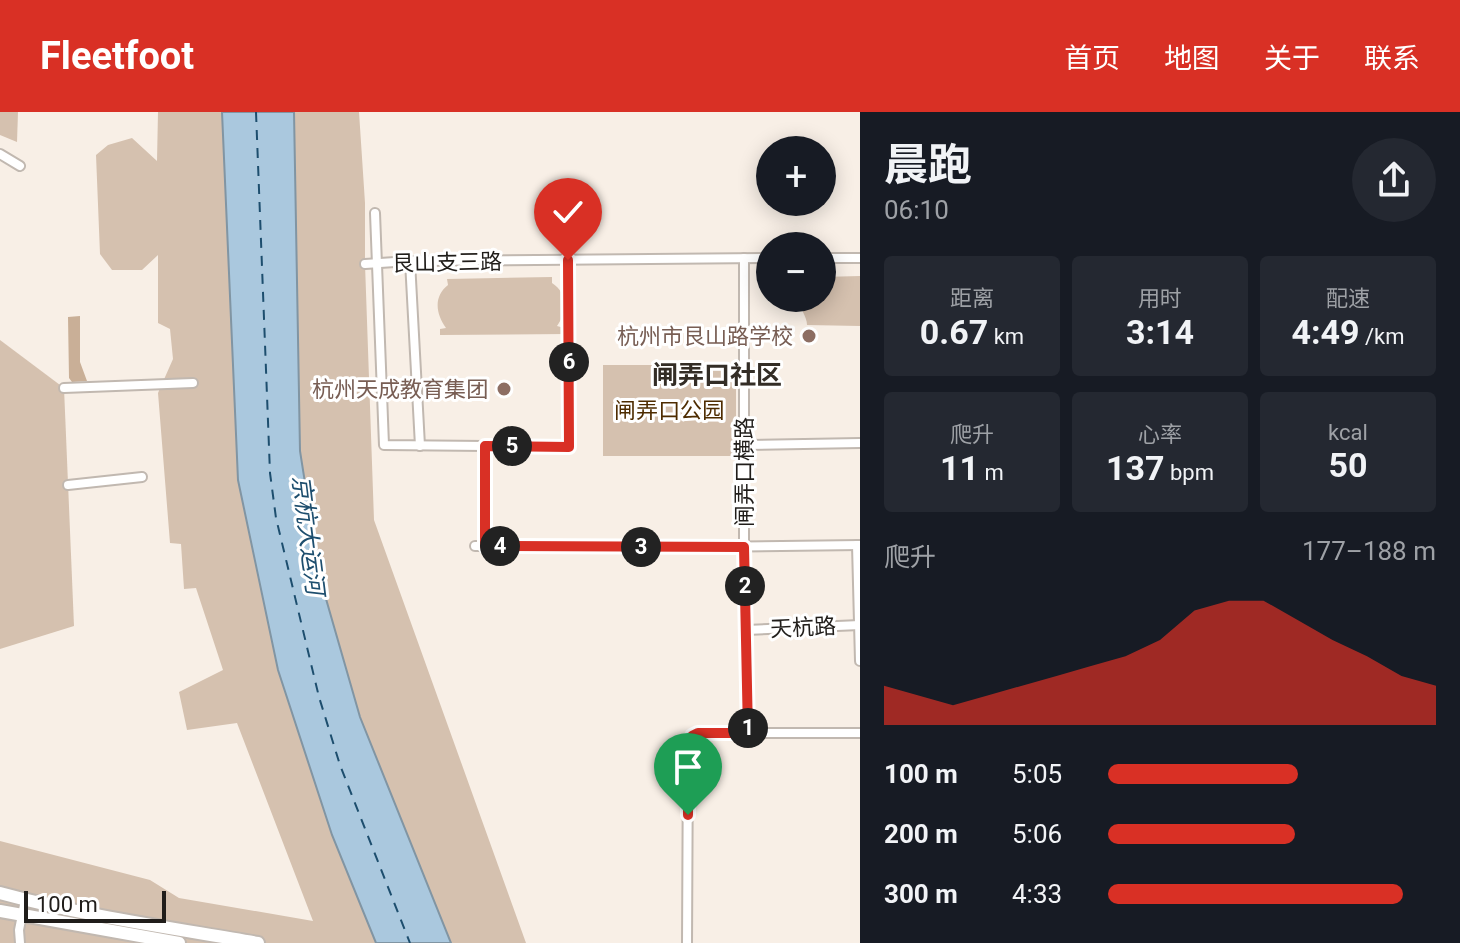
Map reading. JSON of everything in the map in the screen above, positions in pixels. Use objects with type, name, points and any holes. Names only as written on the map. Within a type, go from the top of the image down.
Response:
[{"type":"main road","points":[[0,893],[258,943]]},
{"type":"main road","points":[[0,911],[179,943]]},
{"type":"street","points":[[0,154],[20,166]]},
{"type":"street","points":[[375,213],[384,445],[569,447],[568,260]]},
{"type":"street","name":"闸弄口横路","points":[[744,258],[744,547],[748,733]]},
{"type":"street","name":"艮山支三路","points":[[365,264],[756,258]]},
{"type":"street","points":[[836,258],[860,258]]},
{"type":"street","points":[[410,261],[420,446]]},
{"type":"street","points":[[64,388],[193,383]]},
{"type":"street","points":[[744,445],[860,443]]},
{"type":"street","points":[[485,446],[485,546]]},
{"type":"street","points":[[68,485],[142,477]]},
{"type":"street","points":[[475,546],[859,545],[860,661]]},
{"type":"street","name":"天杭路","points":[[746,630],[860,625]]},
{"type":"street","points":[[687,943],[688,747],[692,736],[698,733],[860,733]]},
{"type":"street","points":[[20,943],[19,930],[25,900]]},
{"type":"green space","points":[[0,112],[18,112],[17,142],[0,135]]},
{"type":"green space","points":[[158,112],[359,112],[365,203],[374,520],[526,943],[0,943],[0,841],[150,880],[179,898],[313,921],[237,723],[187,730],[179,692],[223,670],[196,588],[184,589],[181,544],[170,543],[158,393],[173,359],[170,329],[158,323],[158,255],[142,270],[112,270],[100,254],[96,155],[108,145],[132,138],[157,161]]},
{"type":"green space","points":[[860,276],[860,326],[807,325],[803,312],[836,312],[836,277]]},
{"type":"green space","points":[[552,277],[552,283],[561,292],[564,303],[563,315],[557,326],[564,328],[566,334],[440,335],[440,329],[446,328],[438,311],[438,300],[448,285],[447,279]]},
{"type":"green space","points":[[0,340],[64,388],[74,626],[0,649]]},
{"type":"green space","name":"闸弄口公园","points":[[603,365],[736,365],[736,456],[603,456]]},
{"type":"shaded area","points":[[80,316],[80,362],[87,381],[72,382],[69,378],[68,317]]},
{"type":"water","name":"京杭大运河","points":[[222,112],[294,112],[300,451],[320,578],[360,717],[451,943],[376,943],[332,835],[278,670],[238,480]]},
{"type":"ferry route","points":[[256,112],[270,473],[276,518],[319,697],[340,765],[410,943]]},
{"type":"place","name":"杭州市艮山路学校","points":[[809,336]]},
{"type":"place","name":"杭州天成教育集团","points":[[504,389]]},
{"type":"district","name":"闸弄口社区","points":[[717,375]]},
{"type":"route","points":[[568,260],[569,447],[485,446],[485,546],[744,547],[748,733],[698,733],[692,736],[688,747],[688,815]]}]
